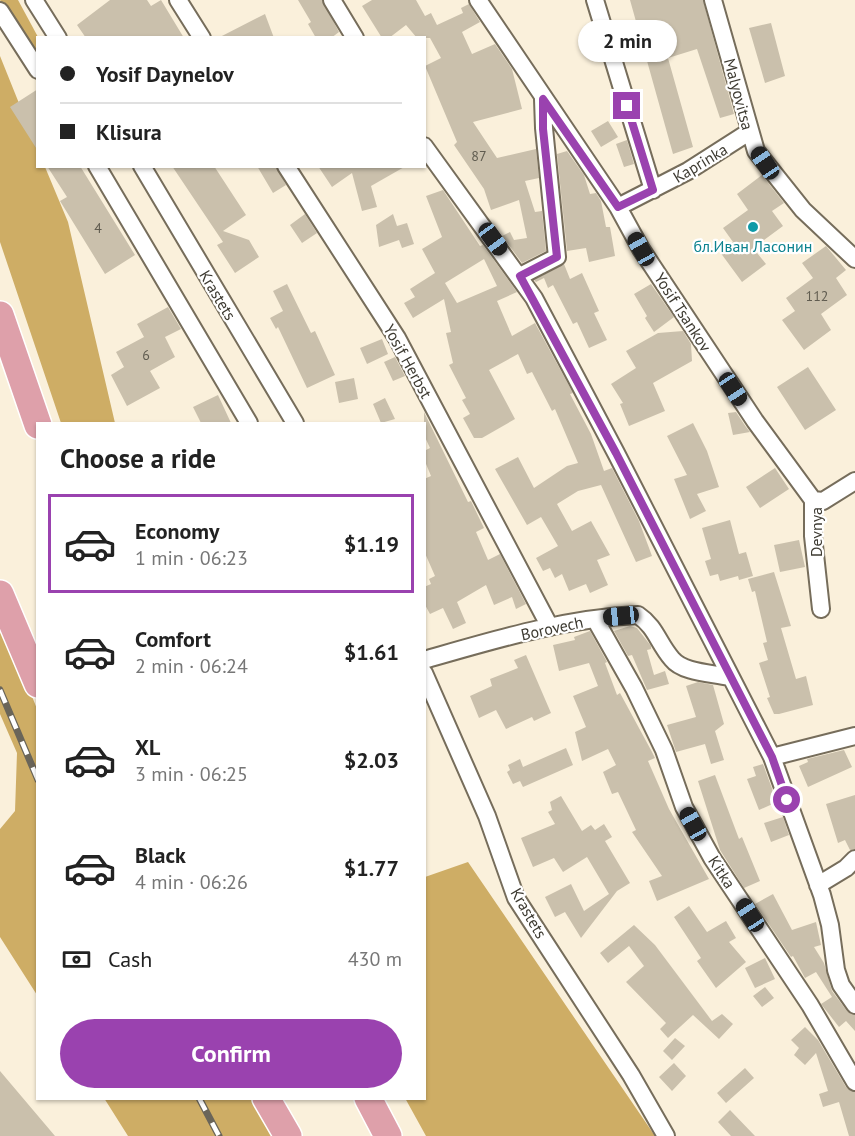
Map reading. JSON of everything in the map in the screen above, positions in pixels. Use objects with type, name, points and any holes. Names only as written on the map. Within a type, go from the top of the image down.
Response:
[{"type":"highway","points":[[0,315],[37,422]]},
{"type":"highway","points":[[0,594],[36,679]]},
{"type":"highway","points":[[267,1100],[288,1136]]},
{"type":"highway","points":[[369,1100],[388,1136]]},
{"type":"street","points":[[34,0],[57,36]]},
{"type":"street","points":[[178,0],[201,36]]},
{"type":"street","points":[[332,0],[354,36]]},
{"type":"street","name":"Yosif Tsankov","points":[[478,0],[618,207],[641,249],[754,421],[813,501]]},
{"type":"street","points":[[596,0],[653,190]]},
{"type":"street","name":"Malyovitsa","points":[[713,0],[756,151],[803,210],[855,259]]},
{"type":"street","points":[[0,11],[36,67]]},
{"type":"street","points":[[520,276],[557,257],[543,129],[543,99]]},
{"type":"street","name":"Kaprinka","points":[[618,207],[653,190],[749,132]]},
{"type":"street","points":[[426,149],[520,276],[616,453],[772,757],[830,924],[836,970],[842,985],[855,1005]]},
{"type":"street","points":[[98,168],[248,422]]},
{"type":"street","name":"Krastets","points":[[143,168],[294,422]]},
{"type":"street","name":"Yosif Herbst","points":[[287,168],[397,338],[550,627]]},
{"type":"street","name":"Devnya","points":[[821,609],[813,536],[813,501],[823,501],[855,481]]},
{"type":"street","name":"Borovech","points":[[426,659],[550,627],[595,619],[638,615],[656,631],[672,660],[695,670],[729,677]]},
{"type":"street","name":"Kitka","points":[[595,619],[634,688],[664,750],[684,807],[712,858],[810,1005],[855,1082]]},
{"type":"street","name":"Krastets","points":[[426,677],[488,816],[516,898],[631,1075],[666,1136]]},
{"type":"street","points":[[772,757],[855,736]]},
{"type":"street","points":[[818,885],[846,868],[855,859]]},
{"type":"shaded area","points":[[0,0],[18,0],[37,36],[36,64]]},
{"type":"shaded area","points":[[0,56],[36,146],[36,168],[45,168],[68,222],[115,422],[61,422],[0,242]]},
{"type":"shaded area","points":[[0,615],[36,706],[36,993],[0,937],[0,829],[15,811],[17,753],[0,714]]},
{"type":"shaded area","points":[[468,862],[655,1136],[426,1136],[406,1100],[426,1100],[426,877]]},
{"type":"shaded area","points":[[105,1100],[257,1100],[278,1136],[128,1136]]},
{"type":"building","points":[[110,0],[147,0],[151,6],[161,0],[183,36],[85,36],[77,25]]},
{"type":"building","points":[[298,0],[322,0],[339,32],[334,36],[315,36],[308,24],[311,22]]},
{"type":"building","points":[[372,0],[416,0],[425,16],[431,13],[437,25],[463,13],[461,8],[469,4],[480,22],[462,32],[472,54],[495,44],[512,69],[522,109],[473,122],[497,158],[536,149],[539,178],[525,181],[535,212],[542,211],[546,251],[522,263],[502,236],[510,232],[514,240],[527,238],[519,200],[491,210],[484,189],[454,145],[457,142],[426,68],[426,66],[441,58],[430,38],[415,36],[406,25],[392,36],[381,36],[362,6]]},
{"type":"building","points":[[630,0],[703,0],[734,114],[720,118],[697,49],[668,58],[693,147],[673,154]]},
{"type":"building","points":[[265,14],[273,36],[222,36]]},
{"type":"building","points":[[771,23],[785,76],[765,83],[749,28]]},
{"type":"building","points":[[36,90],[36,148],[10,107]]},
{"type":"building","points":[[608,121],[618,137],[601,147],[591,131]]},
{"type":"building","points":[[627,140],[634,164],[624,167],[616,144]]},
{"type":"building","points":[[567,151],[584,175],[590,194],[596,193],[601,201],[606,227],[610,227],[615,256],[589,262],[586,248],[567,251],[557,154]]},
{"type":"building","points":[[48,168],[81,168],[135,255],[105,274],[60,201],[67,197]]},
{"type":"building","points":[[173,168],[215,168],[246,215],[223,231],[249,240],[259,257],[235,273],[217,245],[223,242]]},
{"type":"building","points":[[258,168],[277,168],[286,185],[273,193]]},
{"type":"building","points":[[319,168],[402,168],[371,186],[377,207],[362,211],[352,173],[332,187]]},
{"type":"building","name":"бл.Иван Ласонин","points":[[762,175],[784,203],[772,211],[783,226],[753,248],[766,264],[742,282],[720,252],[733,242],[723,228],[748,210],[737,194]]},
{"type":"building","points":[[443,190],[480,246],[483,245],[517,292],[497,301],[512,336],[535,323],[573,393],[570,394],[591,434],[604,471],[612,468],[639,521],[652,556],[636,562],[601,485],[578,491],[557,504],[572,531],[591,521],[610,555],[597,560],[608,585],[590,593],[586,584],[569,591],[562,574],[555,578],[550,568],[543,571],[536,558],[558,546],[541,517],[527,525],[495,469],[518,457],[534,488],[567,466],[578,463],[555,409],[552,411],[532,372],[527,374],[518,354],[489,370],[515,419],[482,438],[474,438],[463,418],[470,414],[462,400],[466,398],[449,365],[453,363],[446,333],[451,332],[444,299],[413,318],[404,303],[415,297],[410,289],[435,273],[422,249],[442,237],[426,196]],"holes":[[[484,259],[497,286],[457,303],[445,283]]]},
{"type":"building","points":[[305,214],[317,233],[302,243],[290,225]]},
{"type":"building","points":[[393,214],[397,226],[407,223],[414,244],[402,248],[399,240],[379,247],[376,225]]},
{"type":"building","points":[[826,246],[846,270],[836,278],[847,295],[821,314],[831,330],[804,350],[782,320],[795,311],[786,298],[813,278],[802,263]]},
{"type":"building","points":[[564,264],[570,279],[582,273],[599,311],[594,313],[607,340],[589,348],[577,322],[573,324],[553,285],[548,288],[544,278],[536,282],[534,280]]},
{"type":"building","points":[[287,284],[311,333],[315,331],[335,375],[307,388],[278,327],[276,329],[270,318],[283,311],[273,291]]},
{"type":"building","points":[[651,284],[674,317],[654,332],[634,294]]},
{"type":"building","points":[[168,307],[181,329],[165,337],[175,357],[150,371],[160,388],[127,406],[111,375],[124,367],[116,352],[144,337],[137,324]]},
{"type":"building","points":[[683,331],[691,344],[692,361],[653,383],[665,411],[629,426],[620,404],[623,403],[611,384],[636,368],[626,351],[658,333]]},
{"type":"building","points":[[382,339],[388,354],[367,364],[360,348]]},
{"type":"building","points":[[395,357],[405,376],[393,381],[384,362]]},
{"type":"building","points":[[808,367],[836,410],[805,430],[777,387]]},
{"type":"building","points":[[354,378],[358,399],[339,403],[335,382]]},
{"type":"building","points":[[218,395],[231,422],[200,422],[193,407]]},
{"type":"building","points":[[385,398],[395,419],[381,422],[373,404]]},
{"type":"building","points":[[424,412],[468,502],[471,501],[484,528],[476,532],[488,560],[500,554],[526,604],[516,609],[512,597],[494,605],[486,585],[457,602],[466,623],[453,629],[443,608],[430,614],[426,607],[426,586],[431,584],[429,579],[435,576],[426,556],[426,478],[431,476],[426,464],[426,450],[430,448],[426,439],[426,422],[424,422]]},
{"type":"building","points":[[736,412],[750,432],[733,435],[728,413]]},
{"type":"building","points":[[693,423],[707,451],[719,487],[697,494],[706,511],[690,519],[674,479],[687,475],[667,436]]},
{"type":"building","points":[[775,468],[789,489],[760,508],[746,487]]},
{"type":"building","points":[[730,520],[739,554],[746,552],[753,576],[739,580],[738,576],[720,581],[718,574],[710,576],[705,561],[711,559],[702,528]]},
{"type":"building","points":[[799,540],[805,567],[780,572],[774,545]]},
{"type":"building","points":[[774,572],[791,626],[781,628],[796,679],[806,676],[813,705],[779,714],[774,714],[767,698],[770,697],[759,663],[768,660],[763,643],[767,642],[755,591],[752,592],[748,579]]},
{"type":"building","points":[[630,626],[637,628],[651,646],[651,649],[647,650],[654,675],[665,671],[669,684],[647,690],[632,655],[628,656],[614,631]]},
{"type":"building","points":[[590,631],[607,662],[605,663],[617,695],[620,693],[655,758],[648,761],[669,809],[709,879],[657,901],[649,881],[662,876],[632,832],[636,830],[618,792],[612,794],[603,772],[616,765],[608,749],[582,761],[575,732],[586,727],[573,696],[598,686],[589,663],[559,671],[553,645],[575,640],[574,637]]},
{"type":"building","points":[[526,655],[551,713],[534,721],[532,717],[506,729],[496,710],[479,718],[470,696],[492,686],[490,679],[518,668],[514,660]]},
{"type":"building","points":[[698,682],[713,685],[724,724],[715,731],[724,760],[711,764],[705,744],[676,752],[667,725],[696,717],[686,686]]},
{"type":"building","points":[[566,748],[573,765],[523,787],[520,781],[513,784],[507,772],[510,770],[508,765],[520,759],[523,767]]},
{"type":"building","points":[[844,750],[852,767],[808,787],[799,766],[808,762],[807,759]]},
{"type":"building","points":[[763,764],[777,802],[759,810],[747,779],[756,776],[753,767]]},
{"type":"building","points":[[715,775],[739,839],[742,837],[760,881],[744,888],[720,850],[698,781]]},
{"type":"building","points":[[855,795],[855,849],[850,850],[845,840],[838,843],[826,804]]},
{"type":"building","points":[[561,796],[582,831],[591,825],[595,830],[604,824],[612,837],[605,841],[630,883],[617,891],[581,938],[565,912],[555,917],[545,897],[571,884],[584,911],[609,894],[587,857],[563,872],[554,858],[533,867],[521,838],[555,824],[548,812],[552,810],[550,802]]},
{"type":"building","points":[[783,817],[789,835],[771,842],[764,823]]},
{"type":"building","points":[[773,894],[792,930],[816,922],[821,945],[814,947],[824,963],[832,991],[847,1011],[855,1015],[855,1031],[846,1021],[839,1027],[821,1004],[832,997],[816,972],[805,978],[793,956],[791,957],[755,904]]},
{"type":"building","points":[[689,906],[707,932],[726,921],[736,938],[729,942],[746,962],[716,988],[697,961],[701,958],[674,917]]},
{"type":"building","points":[[634,925],[655,945],[712,1021],[722,1014],[733,1024],[719,1039],[693,1015],[668,1038],[660,1029],[666,1023],[626,982],[644,966],[629,946],[608,963],[600,953]]},
{"type":"building","points":[[765,958],[775,979],[755,988],[745,968]]},
{"type":"building","points":[[765,987],[774,998],[762,1007],[753,996]]},
{"type":"building","points":[[805,1027],[818,1040],[846,1087],[855,1092],[855,1136],[849,1136],[839,1102],[823,1107],[819,1094],[828,1091],[816,1053],[805,1065],[794,1055],[799,1048],[791,1040]]},
{"type":"building","points":[[675,1038],[685,1046],[672,1060],[663,1051]]},
{"type":"building","points":[[674,1063],[686,1076],[672,1091],[659,1077]]},
{"type":"building","points":[[745,1068],[754,1078],[726,1103],[717,1093]]},
{"type":"building","points":[[0,1071],[55,1136],[0,1136]]},
{"type":"building","points":[[730,1110],[755,1136],[731,1136],[718,1122]]},
{"type":"railway","points":[[0,690],[36,775]]},
{"type":"railway","points":[[200,1100],[219,1136]]},
{"type":"place","name":"бл.Иван Ласонин","points":[[753,227]]},
{"type":"route","points":[[627,106],[653,190],[618,207],[543,99],[543,129],[557,257],[520,276],[534,298],[616,453],[772,757],[787,800]]}]
